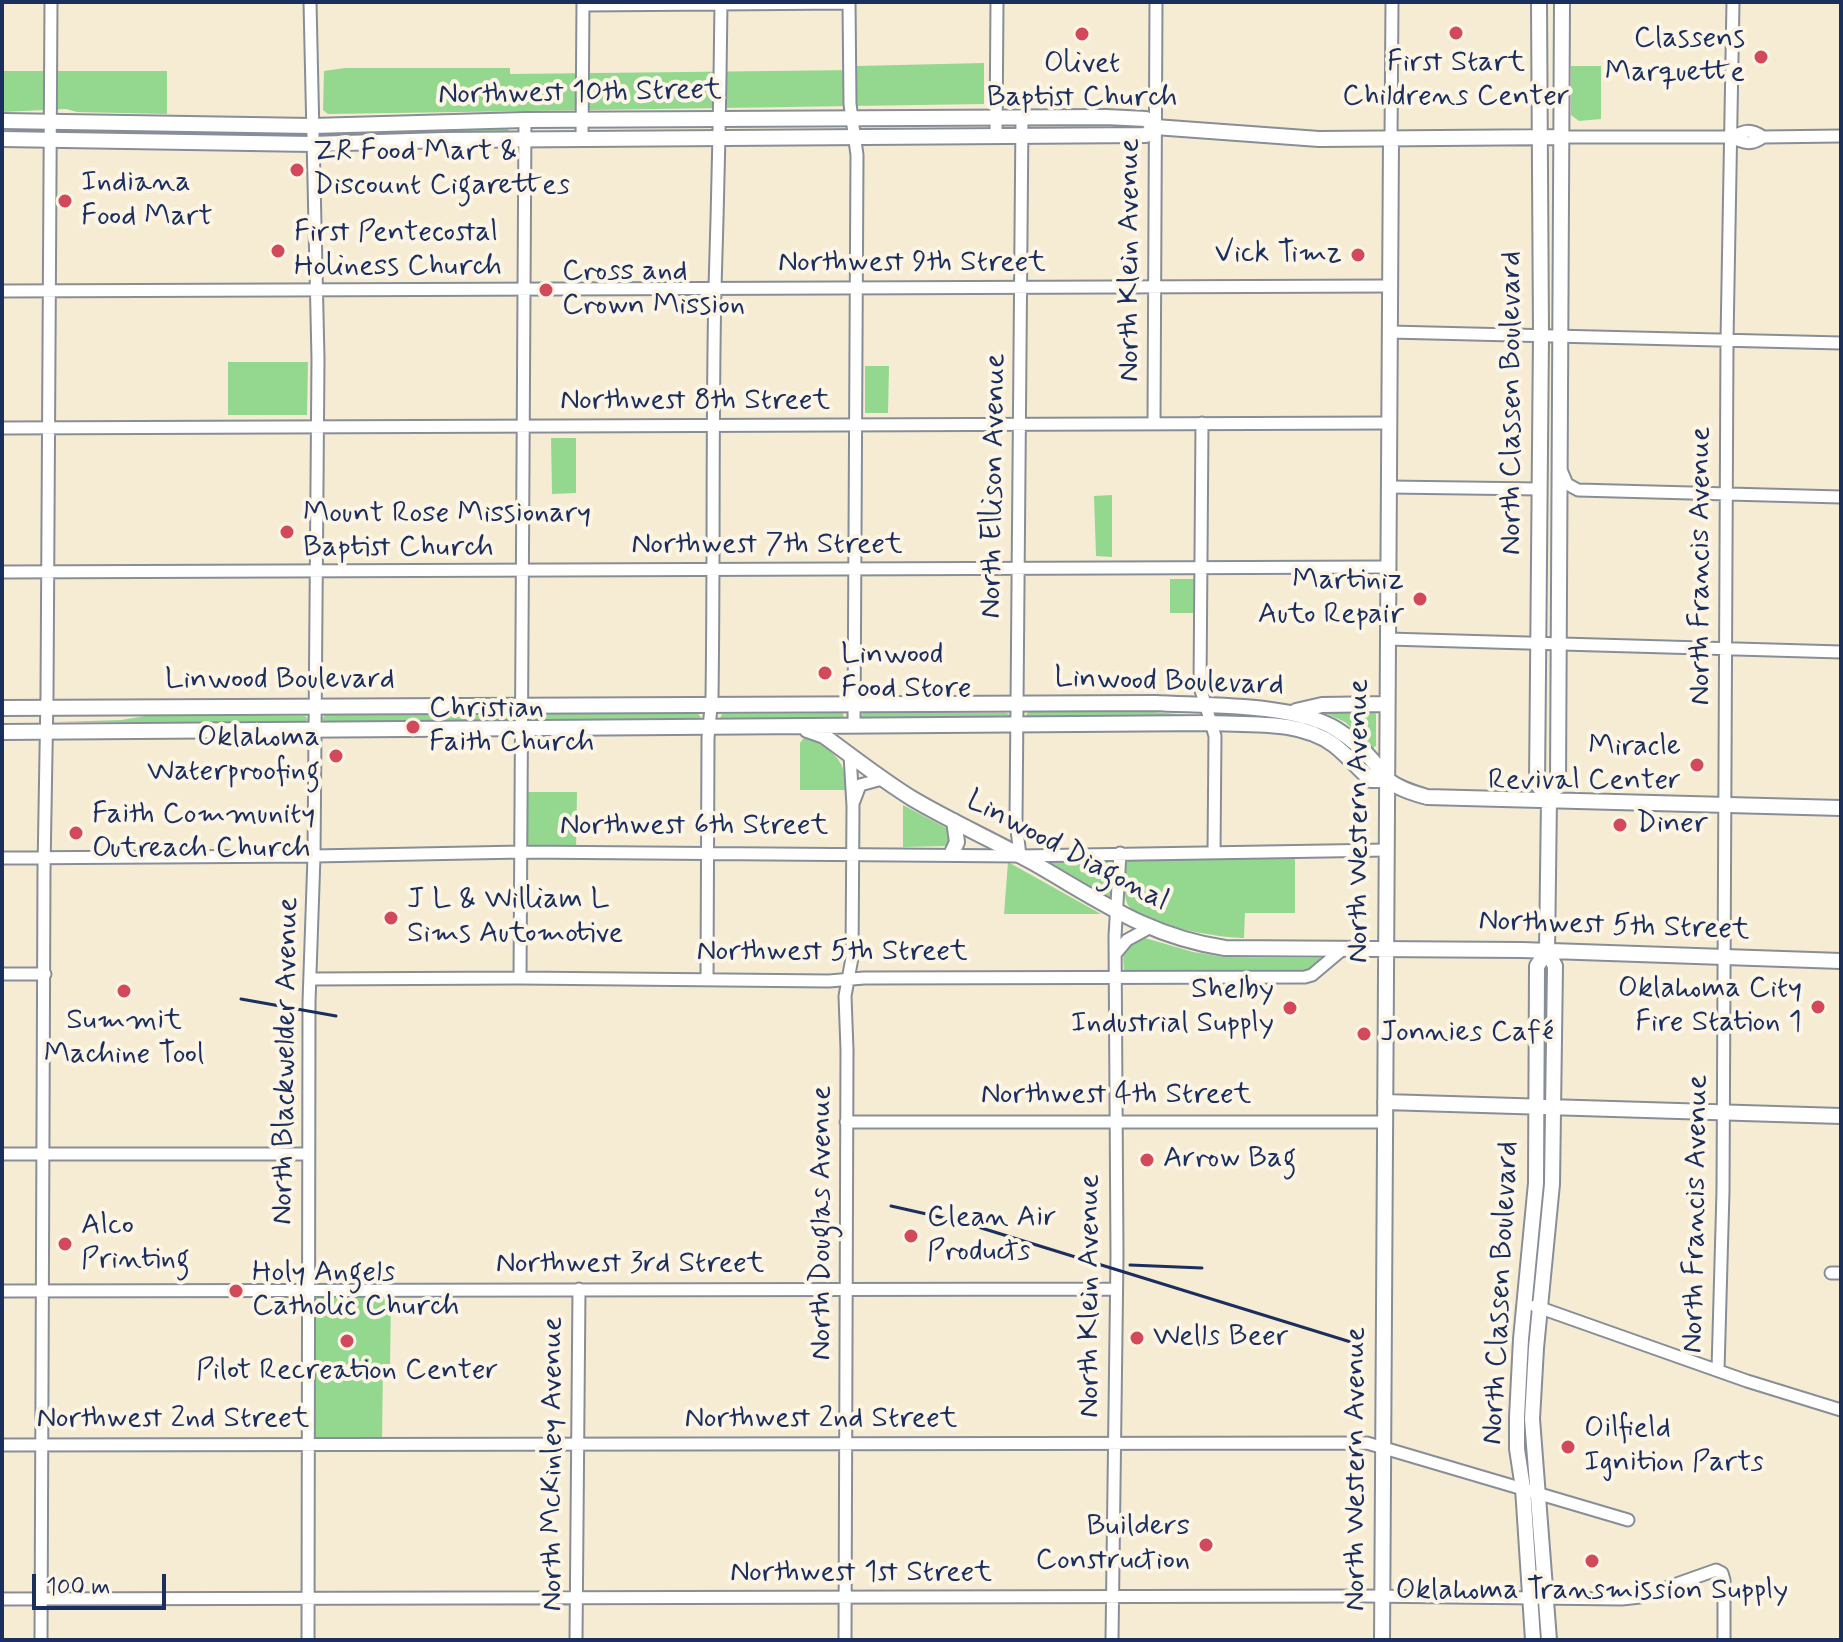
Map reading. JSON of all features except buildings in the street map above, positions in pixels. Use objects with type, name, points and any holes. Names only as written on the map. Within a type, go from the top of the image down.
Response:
[{"type":"main road","name":"North Classen Boulevard","points":[[1539,2],[1541,335],[1537,784],[1549,799]]},
{"type":"main road","name":"North Classen Boulevard","points":[[1533,1640],[1538,1598],[1538,1493],[1532,1419],[1552,1184],[1537,966],[1547,951],[1549,799],[1558,784],[1562,2]]},
{"type":"main road","name":"Northwest 10th Street","points":[[2,121],[312,126],[582,119],[1022,117],[1146,119],[1155,127],[1278,138],[1562,137]]},
{"type":"main road","name":"Northwest 10th Street","points":[[2,139],[312,144],[525,139],[1146,135],[1155,127]]},
{"type":"main road","name":"North Western Avenue","points":[[1382,1640],[1391,139]]},
{"type":"main road","name":"Linwood Boulevard","points":[[2,708],[1155,703],[1292,712],[1310,716],[1338,730],[1373,761],[1387,780]]},
{"type":"main road","points":[[1292,712],[1322,705],[1387,704]]},
{"type":"main road","name":"Linwood Boulevard","points":[[2,732],[1210,723],[1306,731],[1335,746],[1371,780],[1387,780]]},
{"type":"main road","name":"Linwood Diagonal","points":[[795,726],[824,736],[882,779],[1149,928],[1197,944],[1225,948],[1386,947]]},
{"type":"main road","points":[[1387,780],[1404,790],[1427,797],[1841,808]]},
{"type":"main road","points":[[952,853],[957,842],[954,821]]},
{"type":"main road","name":"Northwest 5th Street","points":[[1386,947],[1841,961]]},
{"type":"main road","points":[[1385,1102],[1841,1116]]},
{"type":"main road","name":"North Classen Boulevard","points":[[1545,1107],[1525,1303],[1517,1449],[1538,1598],[1549,1640]]},
{"type":"street","points":[[41,1640],[51,2]]},
{"type":"street","name":"North Blackwelder Avenue","points":[[308,1640],[308,1154],[318,427],[318,291],[310,2]]},
{"type":"street","points":[[996,136],[997,2]]},
{"type":"street","name":"North Klein Avenue","points":[[1154,423],[1156,2]]},
{"type":"street","name":"North Western Avenue","points":[[1391,139],[1392,2]]},
{"type":"street","name":"North Francis Avenue","points":[[1718,1370],[1733,2]]},
{"type":"street","points":[[582,139],[583,3],[849,3],[852,118],[857,155],[854,725]]},
{"type":"street","points":[[707,980],[721,3]]},
{"type":"street","name":"North Ellison Avenue","points":[[1020,856],[1016,821],[1022,117]]},
{"type":"street","points":[[520,978],[525,120]]},
{"type":"street","name":"Northwest 10th Street","points":[[1562,137],[1731,137],[1745,131],[1754,131],[1763,137],[1841,136]]},
{"type":"street","name":"Northwest 9th Street","points":[[2,291],[1390,286]]},
{"type":"street","points":[[1390,332],[1841,343]]},
{"type":"street","points":[[1202,423],[1200,687],[1215,736],[1214,852]]},
{"type":"street","name":"Northwest 8th Street","points":[[2,428],[1389,423]]},
{"type":"street","points":[[1561,470],[1567,484],[1578,490],[1841,497]]},
{"type":"street","points":[[1389,487],[1540,489]]},
{"type":"street","points":[[1561,503],[1578,490]]},
{"type":"street","name":"Northwest 7th Street","points":[[2,572],[1388,567]]},
{"type":"street","points":[[1388,639],[1841,652]]},
{"type":"street","name":"North Douglas Avenue","points":[[845,1640],[845,996],[852,958],[853,806],[850,755]]},
{"type":"street","points":[[853,806],[860,785],[882,779]]},
{"type":"street","name":"Northwest 6th Street","points":[[2,858],[522,852],[708,855],[952,853],[1020,856],[1387,850]]},
{"type":"street","name":"North Klein Avenue","points":[[1112,1640],[1114,1289],[1117,1256],[1115,936],[1120,853]]},
{"type":"street","points":[[1117,952],[1127,940],[1149,928]]},
{"type":"street","name":"Northwest 5th Street","points":[[311,979],[1305,977],[1312,975],[1344,948]]},
{"type":"street","points":[[2,974],[45,974]]},
{"type":"street","name":"Northwest 4th Street","points":[[846,1122],[1385,1122]]},
{"type":"street","points":[[2,1154],[308,1154]]},
{"type":"street","name":"North McKinley Avenue","points":[[576,1640],[579,1289]]},
{"type":"street","name":"Northwest 3rd Street","points":[[2,1291],[1114,1289]]},
{"type":"street","points":[[1525,1303],[1841,1410]]},
{"type":"street","name":"Northwest 2nd Street","points":[[2,1445],[1367,1443],[1628,1520]]},
{"type":"street","name":"Northwest 1st Street","points":[[2,1599],[1640,1597],[1716,1570],[1722,1573],[1724,1580],[1724,1640]]},
{"type":"green space","points":[[984,63],[984,104],[328,114],[323,110],[324,71],[345,68],[510,68],[510,74],[856,70],[857,66]]},
{"type":"green space","points":[[1571,66],[1601,66],[1601,119],[1579,121],[1571,115]]},
{"type":"green space","points":[[2,71],[167,71],[167,114],[77,112],[66,109],[2,112]]},
{"type":"green space","points":[[65,127],[297,132],[297,138],[67,134]]},
{"type":"green space","points":[[507,127],[509,130],[505,133],[329,138],[325,134],[326,132]]},
{"type":"green space","points":[[228,362],[308,362],[307,415],[228,415]]},
{"type":"green space","points":[[865,366],[889,366],[888,413],[865,413]]},
{"type":"green space","points":[[551,438],[576,438],[576,493],[552,494]]},
{"type":"green space","points":[[1112,495],[1112,557],[1096,556],[1094,496]]},
{"type":"green space","points":[[1170,579],[1195,579],[1195,613],[1170,613]]},
{"type":"green space","points":[[1373,710],[1376,714],[1376,746],[1373,748],[1345,722],[1321,711]]},
{"type":"green space","points":[[1028,712],[1155,712],[1199,716],[1025,717]]},
{"type":"green space","points":[[843,713],[844,719],[720,718],[722,714]]},
{"type":"green space","points":[[863,713],[1007,713],[1011,716],[1010,719],[863,719],[860,717]]},
{"type":"green space","points":[[532,714],[698,714],[701,717],[697,720],[532,721],[529,718]]},
{"type":"green space","points":[[325,715],[511,715],[514,718],[511,721],[325,722],[322,719]]},
{"type":"green space","points":[[146,716],[305,716],[308,719],[305,722],[56,722]]},
{"type":"green space","points":[[806,735],[836,756],[843,769],[847,790],[800,790],[800,743]]},
{"type":"green space","points":[[527,792],[577,792],[576,850],[526,848]]},
{"type":"green space","points":[[903,805],[948,829],[952,835],[948,846],[903,847]]},
{"type":"green space","points":[[1295,858],[1295,913],[1245,913],[1244,938],[1199,933],[1162,924],[1133,911],[1127,903],[1124,887],[1126,859]]},
{"type":"green space","points":[[1114,859],[1113,899],[1046,860]]},
{"type":"green space","points":[[1008,862],[1101,914],[1004,914]]},
{"type":"green space","points":[[1145,938],[1224,957],[1324,958],[1309,972],[1124,972],[1123,954],[1135,941]]},
{"type":"green space","points":[[323,1295],[391,1295],[390,1364],[383,1364],[382,1439],[314,1438],[314,1303],[316,1298]]},
{"type":"railway","points":[[241,999],[336,1016]]},
{"type":"railway","points":[[891,1206],[962,1222],[1354,1343]]},
{"type":"railway","points":[[1130,1265],[1202,1268]]},
{"type":"place","name":"First Start Childrens Center","points":[[1456,33]]},
{"type":"place","name":"Olivet Baptist Church","points":[[1082,34]]},
{"type":"place","name":"Classens Marquette","points":[[1761,57]]},
{"type":"place","name":"ZR Food Mart & Discount Cigarettes","points":[[297,170]]},
{"type":"place","name":"Indiana Food Mart","points":[[65,201]]},
{"type":"place","name":"First Pentecostal Holiness Church","points":[[278,251]]},
{"type":"place","name":"Vick Timz","points":[[1358,255]]},
{"type":"place","name":"Cross and Crown Mission","points":[[546,290]]},
{"type":"place","name":"Mount Rose Missionary Baptist Church","points":[[287,532]]},
{"type":"place","name":"Martiniz Auto Repair","points":[[1420,599]]},
{"type":"place","name":"Linwood Food Store","points":[[825,673]]},
{"type":"place","name":"Christian Faith Church","points":[[413,727]]},
{"type":"place","name":"Oklahoma Waterproofing","points":[[336,756]]},
{"type":"place","name":"Miracle Revival Center","points":[[1697,765]]},
{"type":"place","name":"Diner","points":[[1620,825]]},
{"type":"place","name":"Faith Community Outreach Church","points":[[76,833]]},
{"type":"place","name":"J L & William L Sims Automotive","points":[[391,918]]},
{"type":"place","name":"Summit Machine Tool","points":[[124,991]]},
{"type":"place","name":"Oklahoma City Fire Station 1","points":[[1818,1007]]},
{"type":"place","name":"Shelby Industrial Supply","points":[[1290,1008]]},
{"type":"place","name":"Jonnies Café","points":[[1364,1034]]},
{"type":"place","name":"Arrow Bag","points":[[1147,1160]]},
{"type":"place","name":"Clean Air Products","points":[[911,1236]]},
{"type":"place","name":"Alco Printing","points":[[65,1244]]},
{"type":"place","name":"Holy Angels Catholic Church","points":[[236,1291]]},
{"type":"place","name":"Wells Beer","points":[[1137,1338]]},
{"type":"place","name":"Pilot Recreation Center","points":[[347,1341]]},
{"type":"place","name":"Oilfield Ignition Parts","points":[[1568,1447]]},
{"type":"place","name":"Builders Construction","points":[[1206,1545]]},
{"type":"place","name":"Oklahoma Transmission Supply","points":[[1592,1561]]}]
